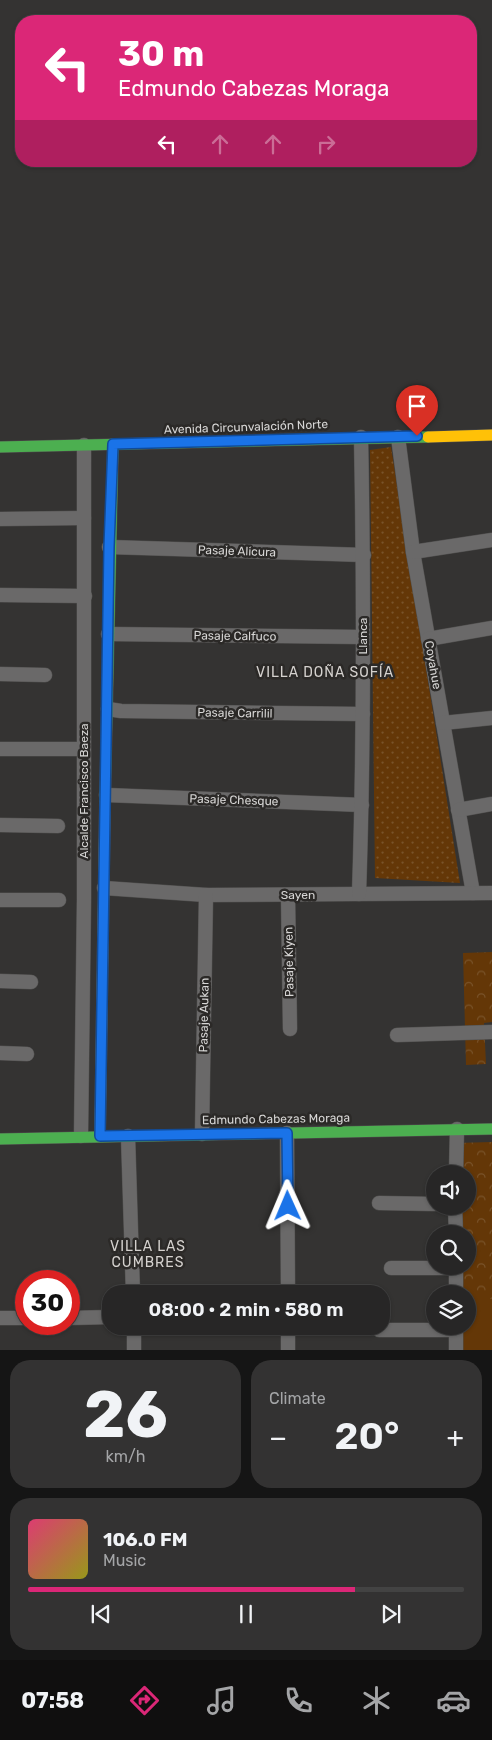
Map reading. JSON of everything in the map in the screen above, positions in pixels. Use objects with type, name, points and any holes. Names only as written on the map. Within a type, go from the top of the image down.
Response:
[{"type":"street","name":"Avenida Circunvalación Norte","points":[[0,447],[492,435]]},
{"type":"street","name":"Llanca","points":[[359,894],[362,806],[364,555],[361,437]]},
{"type":"street","name":"Coyahue","points":[[398,437],[413,552],[473,893]]},
{"type":"street","name":"Alcalde Francisco Baeza","points":[[100,1136],[109,547],[113,444]]},
{"type":"street","name":"Alcalde Francisco Baeza","points":[[81,1136],[84,909],[84,446]]},
{"type":"street","points":[[0,519],[84,518]]},
{"type":"street","points":[[413,552],[492,540]]},
{"type":"street","name":"Pasaje Alicura","points":[[109,547],[364,555]]},
{"type":"street","points":[[0,595],[85,596]]},
{"type":"street","points":[[428,639],[492,628]]},
{"type":"street","name":"Pasaje Calfuco","points":[[108,634],[363,638]]},
{"type":"street","points":[[0,674],[45,674]]},
{"type":"street","name":"Pasaje Carrilil","points":[[108,708],[121,711],[363,714]]},
{"type":"street","points":[[443,723],[492,718]]},
{"type":"street","points":[[0,749],[83,749]]},
{"type":"street","name":"Pasaje Chesque","points":[[106,795],[362,806]]},
{"type":"street","points":[[458,810],[492,804]]},
{"type":"street","points":[[0,824],[58,826]]},
{"type":"street","name":"Sayen","points":[[104,888],[206,895],[492,893]]},
{"type":"street","name":"Pasaje Aukan","points":[[202,1134],[206,895]]},
{"type":"street","name":"Pasaje Kiyen","points":[[288,895],[290,1029]]},
{"type":"street","points":[[0,900],[59,900]]},
{"type":"street","points":[[0,981],[31,982]]},
{"type":"street","points":[[397,1035],[492,1032]]},
{"type":"street","points":[[0,1054],[27,1054]]},
{"type":"street","points":[[456,1129],[456,1165]]},
{"type":"street","name":"Edmundo Cabezas Moraga","points":[[0,1139],[492,1129]]},
{"type":"street","points":[[287,1133],[288,1285]]},
{"type":"street","points":[[128,1136],[133,1285]]},
{"type":"street","points":[[379,1203],[426,1204]]},
{"type":"street","points":[[391,1268],[426,1267]]},
{"type":"street","points":[[80,1318],[102,1317]]},
{"type":"street","points":[[0,1318],[15,1318]]},
{"type":"street","points":[[390,1330],[426,1329]]},
{"type":"street","points":[[134,1335],[134,1350]]},
{"type":"street","points":[[288,1335],[288,1350]]},
{"type":"street","points":[[456,1335],[456,1350]]},
{"type":"green space","points":[[391,447],[460,883],[375,878],[370,450]]},
{"type":"green space","points":[[492,952],[492,1022],[484,1023],[486,1064],[466,1065],[463,953]]},
{"type":"green space","points":[[492,1142],[492,1299],[476,1299],[476,1285],[459,1285],[458,1275],[476,1275],[476,1225],[458,1225],[457,1215],[476,1215],[476,1165],[456,1165],[456,1143]]},
{"type":"green space","points":[[476,1299],[492,1299],[492,1350],[458,1350],[459,1335],[476,1335]]},
{"type":"traffic: fast","points":[[0,447],[428,437]]},
{"type":"traffic: fast","points":[[105,802],[113,444]]},
{"type":"traffic: fast","points":[[0,1139],[492,1129]]},
{"type":"traffic: slow","points":[[428,437],[492,435]]},
{"type":"traffic: slow","points":[[100,1136],[105,802]]},
{"type":"district","name":"VILLA DOÑA SOFÍA","points":[[325,672]]},
{"type":"district","name":"VILLA LAS CUMBRES","points":[[148,1254]]},
{"type":"route","points":[[288,1206],[287,1133],[100,1136],[109,547],[113,444],[417,436]]}]
